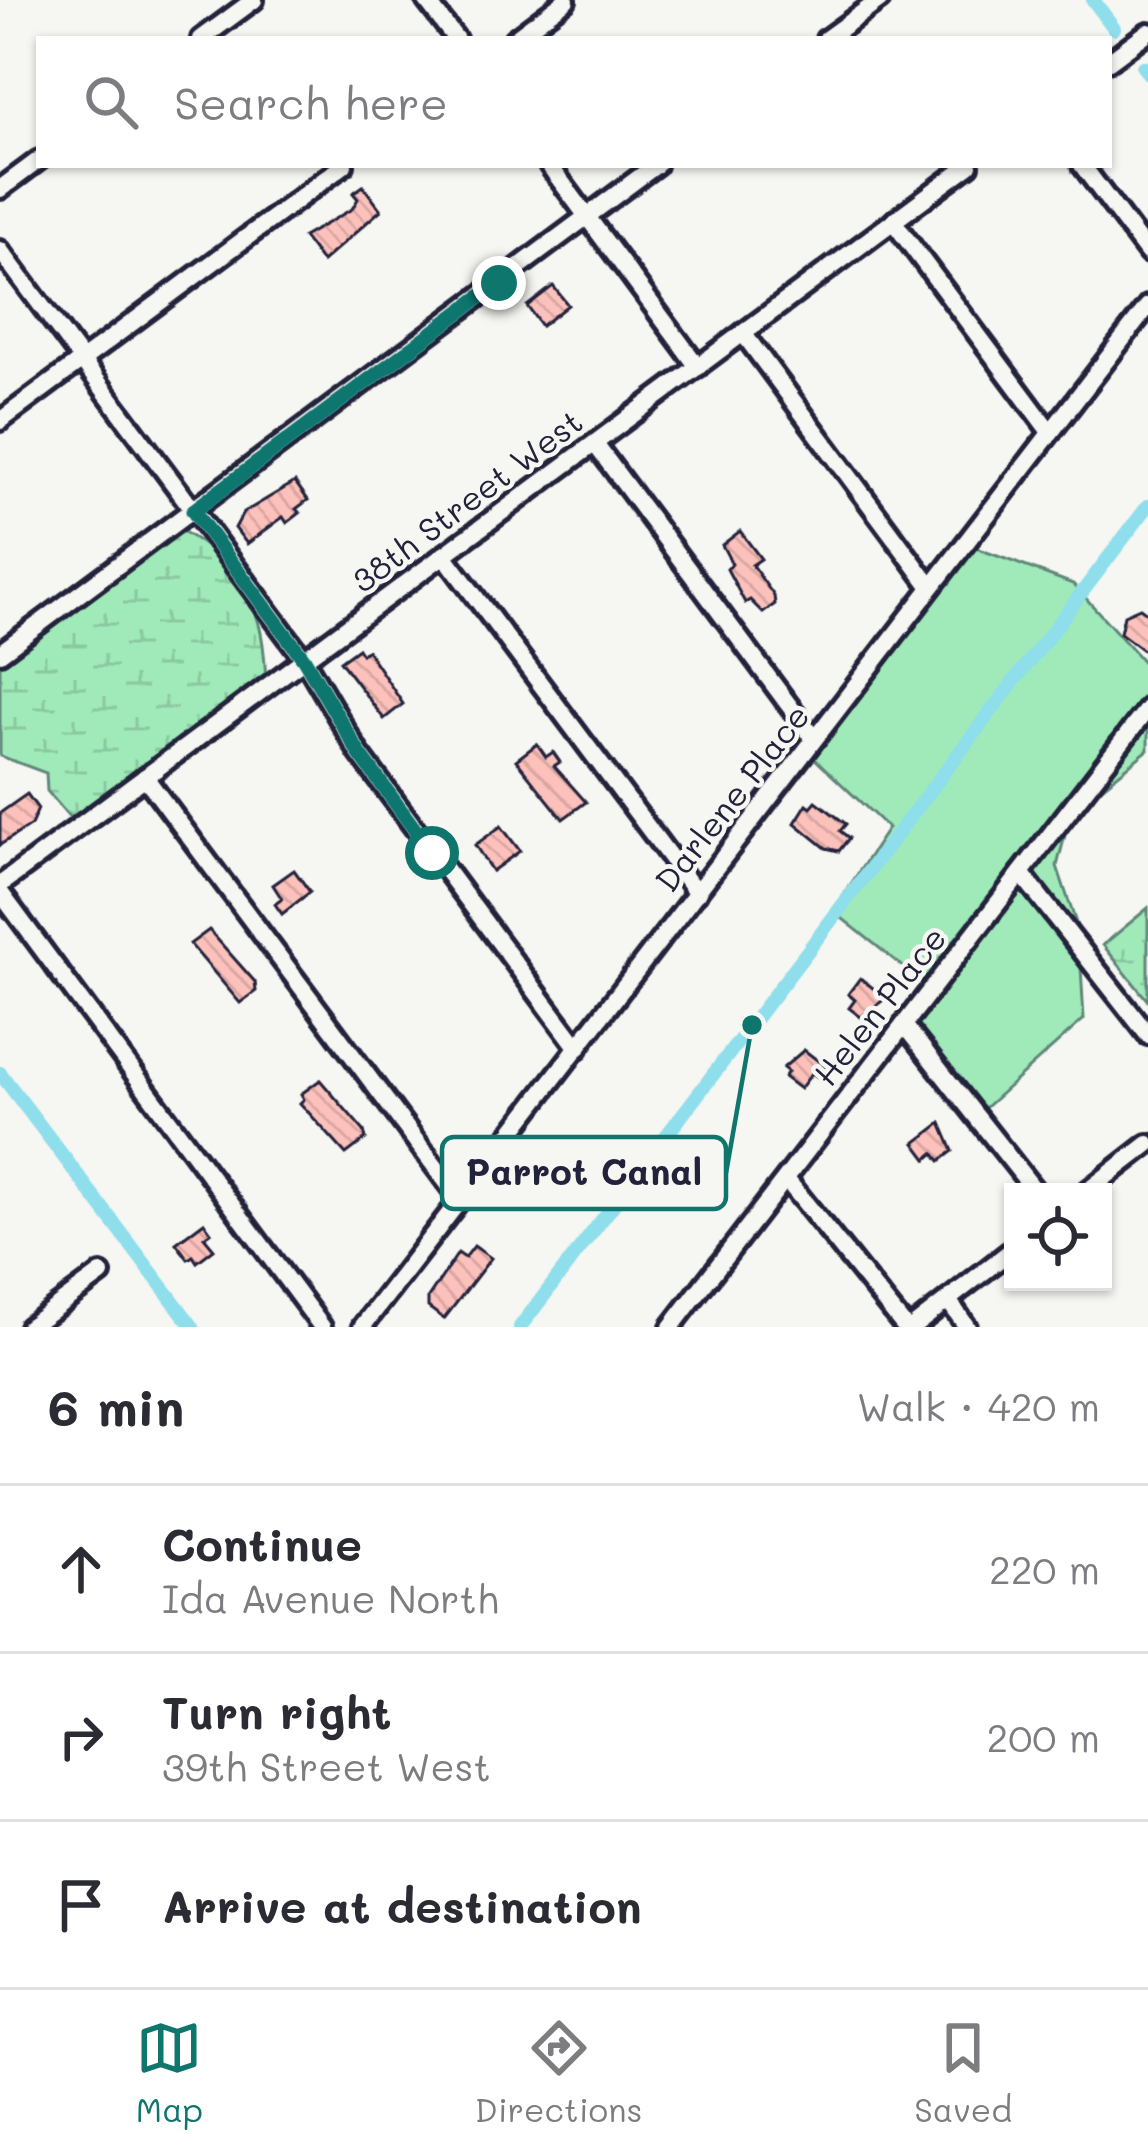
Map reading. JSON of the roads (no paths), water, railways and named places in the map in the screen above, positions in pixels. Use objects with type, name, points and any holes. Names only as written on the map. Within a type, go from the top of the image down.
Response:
[{"type":"street","points":[[205,36],[254,0]]},
{"type":"street","points":[[426,0],[454,36]]},
{"type":"street","points":[[518,36],[566,0]]},
{"type":"street","points":[[830,36],[880,0]]},
{"type":"street","points":[[1112,59],[1148,32]]},
{"type":"street","points":[[0,189],[36,162]]},
{"type":"street","points":[[0,421],[340,168]]},
{"type":"street","points":[[551,168],[698,367]]},
{"type":"street","points":[[0,653],[652,168]]},
{"type":"street","name":"38th Street West","points":[[0,889],[965,168]]},
{"type":"street","points":[[1084,168],[1148,253]]},
{"type":"street","points":[[893,221],[1050,432]]},
{"type":"street","points":[[0,250],[304,659],[359,753],[578,1048]]},
{"type":"street","name":"Darlene Place","points":[[362,1327],[1148,306]]},
{"type":"street","points":[[743,333],[931,587]]},
{"type":"street","points":[[595,444],[814,739]]},
{"type":"street","points":[[444,555],[697,893]]},
{"type":"street","name":"Helen Place","points":[[671,1327],[1021,872],[1144,722]]},
{"type":"street","points":[[145,777],[460,1200]]},
{"type":"street","points":[[1021,872],[1148,1034]]},
{"type":"street","points":[[0,889],[322,1327]]},
{"type":"street","points":[[904,1025],[1029,1183]]},
{"type":"street","points":[[1098,1183],[1148,1144]]},
{"type":"street","points":[[786,1179],[909,1327],[1004,1256]]},
{"type":"street","points":[[29,1327],[100,1274]]},
{"type":"street","points":[[948,1300],[968,1327]]},
{"type":"waterway","points":[[1093,0],[1114,28]]},
{"type":"waterway","points":[[1143,67],[1148,73]]},
{"type":"waterway","points":[[520,1327],[1148,506]]},
{"type":"waterway","points":[[0,1073],[193,1327]]},
{"type":"place","name":"Parrot Canal","points":[[752,1025]]}]
